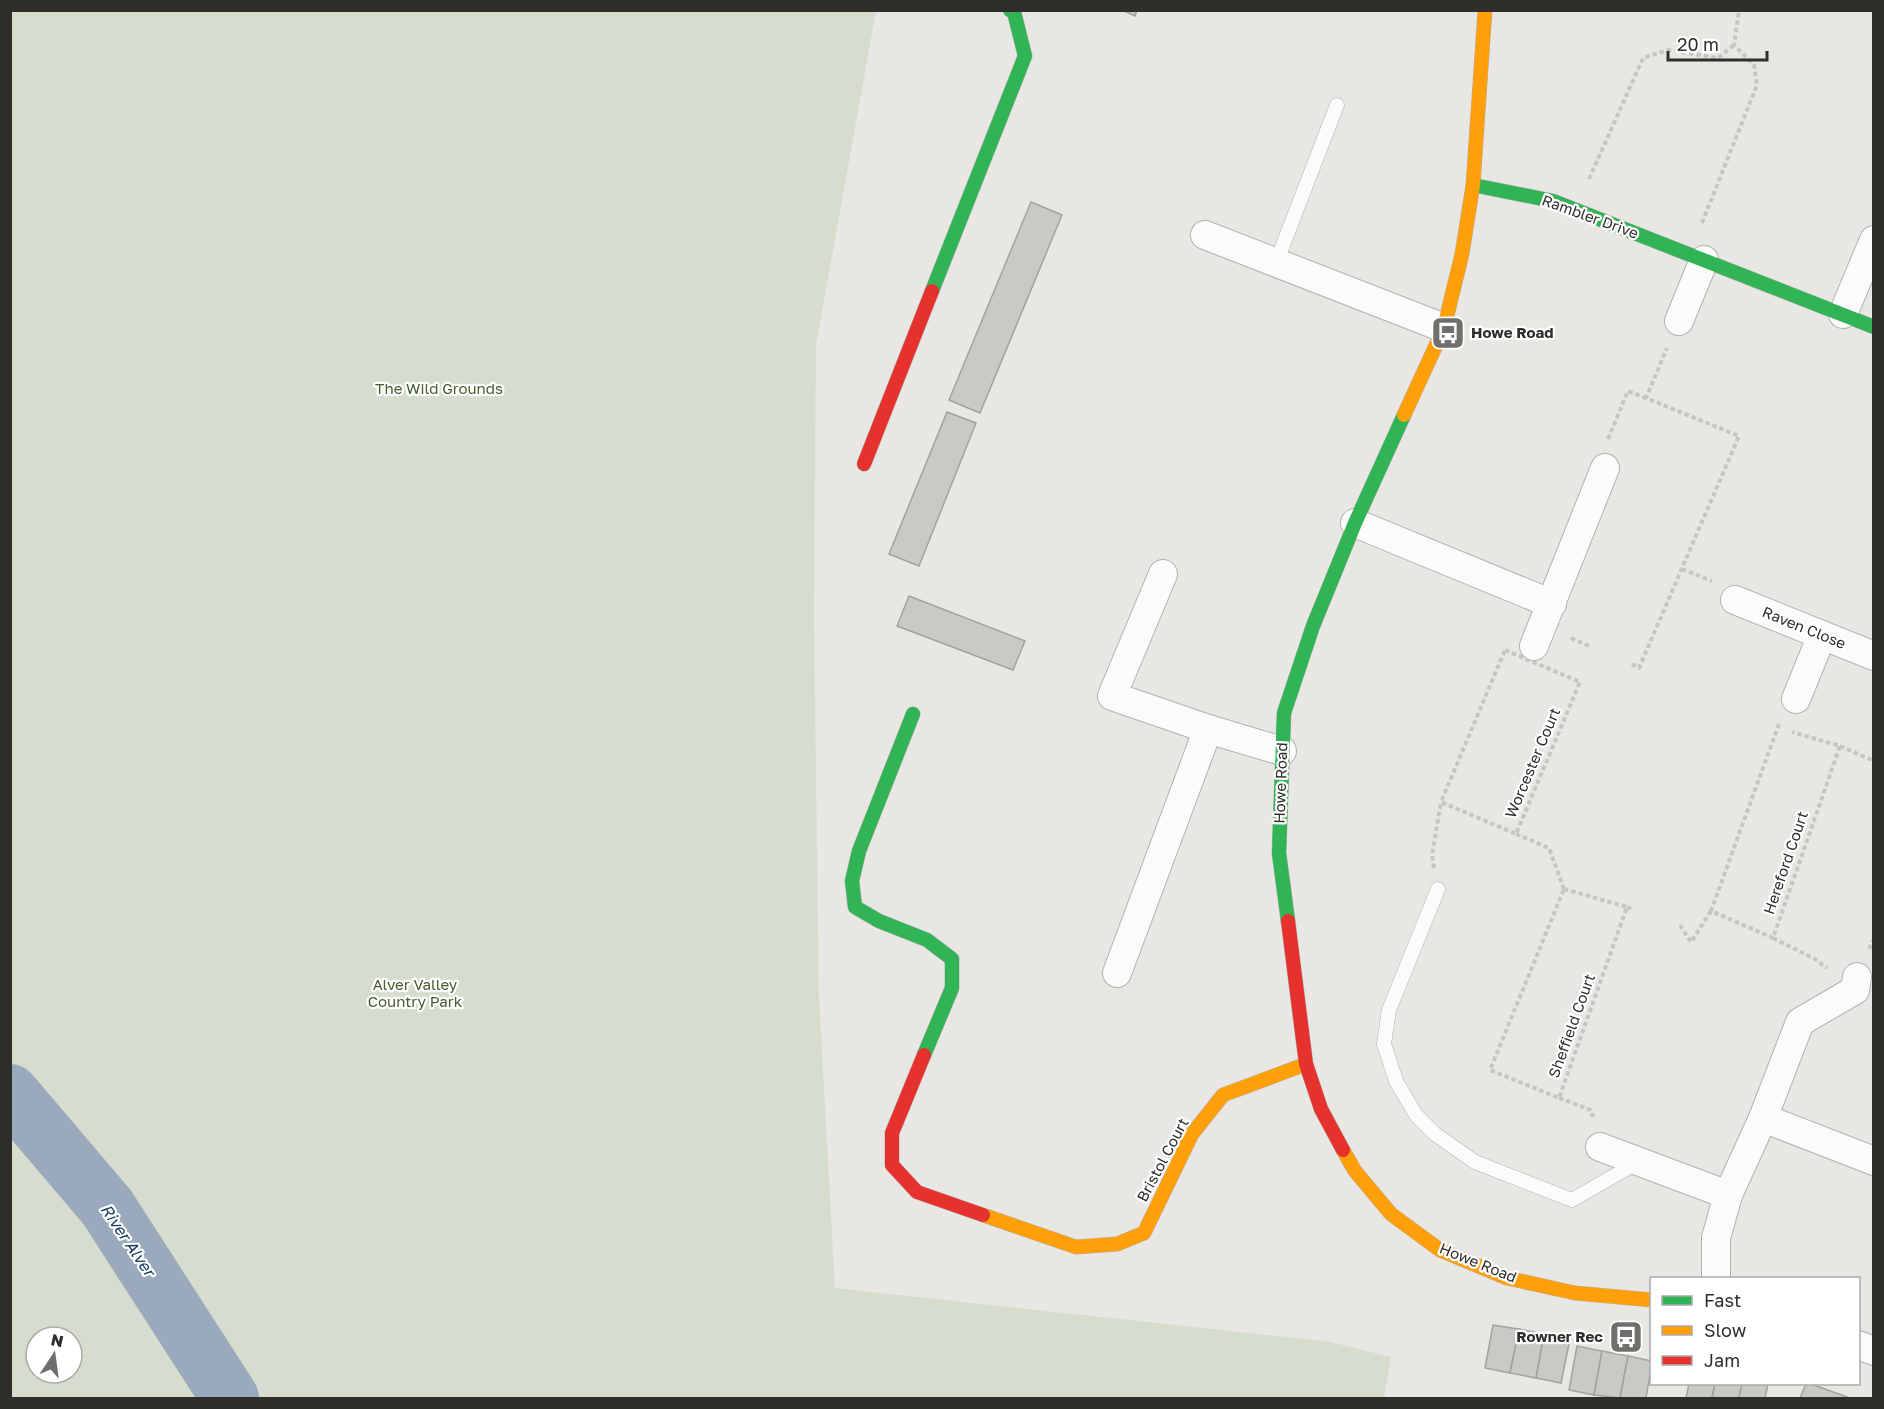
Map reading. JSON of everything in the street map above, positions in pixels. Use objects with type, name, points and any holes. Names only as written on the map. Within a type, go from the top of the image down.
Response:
[{"type":"street","points":[[864,464],[1025,57],[1014,12],[1010,10]]},
{"type":"street","name":"Howe Road","points":[[1485,10],[1473,185],[1462,254],[1444,328],[1355,523],[1313,626],[1284,713],[1279,853],[1306,1064],[1321,1109],[1355,1171],[1391,1214],[1440,1250],[1507,1278],[1575,1293],[1650,1300]]},
{"type":"street","name":"Rambler Drive","points":[[1473,185],[1553,201],[1874,327]]},
{"type":"street","points":[[1205,235],[1444,328]]},
{"type":"street","points":[[1843,314],[1874,240]]},
{"type":"street","points":[[1678,321],[1697,257]]},
{"type":"street","points":[[1534,646],[1605,468]]},
{"type":"street","points":[[1355,523],[1552,604]]},
{"type":"street","points":[[1163,574],[1112,696],[1208,729],[1282,751]]},
{"type":"street","name":"Raven Close","points":[[1735,600],[1874,656]]},
{"type":"street","points":[[1796,699],[1822,635]]},
{"type":"street","name":"Bristol Court","points":[[913,714],[859,851],[852,881],[855,907],[879,921],[927,940],[952,959],[952,988],[892,1133],[892,1165],[917,1191],[1076,1247],[1117,1244],[1144,1233],[1192,1134],[1223,1095],[1306,1064]]},
{"type":"street","points":[[1117,973],[1208,729]]},
{"type":"street","points":[[1716,1277],[1716,1238],[1728,1195],[1763,1118],[1800,1022],[1862,979]]},
{"type":"street","points":[[1763,1118],[1874,1161]]},
{"type":"street","points":[[1600,1147],[1728,1195]]},
{"type":"lane","points":[[1276,262],[1337,105]]},
{"type":"lane","points":[[1438,889],[1389,1010],[1384,1044],[1396,1081],[1416,1114],[1436,1134],[1475,1162],[1572,1200],[1638,1162]]},
{"type":"path","points":[[1576,210],[1643,58],[1668,50],[1718,58],[1734,45],[1739,10]]},
{"type":"path","points":[[1697,257],[1757,85],[1754,65],[1734,45]]},
{"type":"path","points":[[1646,398],[1678,321]]},
{"type":"path","points":[[1605,468],[1596,465],[1628,391],[1739,436],[1639,668],[1632,664]]},
{"type":"path","name":"Worcester Court","points":[[1505,650],[1580,682],[1516,834],[1441,802],[1505,650]]},
{"type":"path","points":[[1680,925],[1691,942],[1711,911],[1777,727],[1840,746],[1874,761]]},
{"type":"path","name":"Hereford Court","points":[[1711,911],[1773,938],[1840,746]]},
{"type":"path","points":[[1438,889],[1432,855],[1441,802]]},
{"type":"path","points":[[1516,834],[1549,848],[1564,889],[1634,910]]},
{"type":"path","name":"Sheffield Court","points":[[1564,889],[1490,1070],[1558,1098],[1627,907]]},
{"type":"path","points":[[1773,938],[1862,979]]},
{"type":"path","points":[[1558,1098],[1592,1110],[1600,1147]]},
{"type":"green space","name":"The Wild Grounds","points":[[10,11],[876,11],[816,345],[814,620],[819,997],[835,1288],[1331,1342],[1391,1357],[1384,1398],[11,1398]]},
{"type":"building","points":[[1122,10],[1137,10],[1135,16]]},
{"type":"building","points":[[1031,202],[1062,215],[980,413],[949,400]]},
{"type":"building","points":[[947,412],[976,423],[919,566],[889,554]]},
{"type":"building","points":[[909,596],[1025,641],[1013,670],[897,626]]},
{"type":"building","points":[[1493,1325],[1519,1329],[1510,1373],[1485,1368]]},
{"type":"building","points":[[1519,1329],[1544,1334],[1536,1378],[1510,1373]]},
{"type":"building","points":[[1544,1334],[1570,1339],[1561,1383],[1536,1378]]},
{"type":"building","points":[[1577,1346],[1602,1351],[1594,1395],[1569,1390]]},
{"type":"building","points":[[1602,1351],[1628,1356],[1620,1398],[1594,1395]]},
{"type":"building","points":[[1628,1356],[1650,1361],[1646,1398],[1620,1398]]},
{"type":"building","points":[[1689,1385],[1715,1385],[1712,1398],[1686,1398]]},
{"type":"building","points":[[1715,1385],[1742,1385],[1739,1398],[1712,1398]]},
{"type":"building","points":[[1742,1385],[1768,1385],[1765,1398],[1739,1398]]},
{"type":"building","points":[[1806,1385],[1814,1385],[1850,1398],[1800,1398]]},
{"type":"waterway","name":"River Alver","points":[[10,1093],[107,1207],[230,1398]]},
{"type":"traffic: fast","points":[[932,291],[1025,56],[1014,12],[1010,10]]},
{"type":"traffic: fast","points":[[1473,185],[1553,201],[1874,327]]},
{"type":"traffic: fast","points":[[1288,921],[1279,853],[1284,713],[1313,626],[1355,523],[1404,415]]},
{"type":"traffic: fast","points":[[913,714],[859,851],[852,881],[855,907],[879,921],[927,940],[952,959],[952,988],[924,1055]]},
{"type":"traffic: slow","points":[[1404,415],[1444,328],[1462,254],[1473,185],[1485,10]]},
{"type":"traffic: slow","points":[[983,1215],[1076,1247],[1117,1244],[1144,1233],[1192,1134],[1223,1095],[1306,1064]]},
{"type":"traffic: slow","points":[[1343,1150],[1355,1171],[1391,1214],[1440,1250],[1507,1278],[1575,1293],[1650,1300]]},
{"type":"traffic: jam","points":[[864,464],[932,291]]},
{"type":"traffic: jam","points":[[1288,921],[1306,1064],[1321,1109],[1343,1150]]},
{"type":"traffic: jam","points":[[924,1055],[892,1133],[892,1165],[917,1192],[983,1215]]},
{"type":"place","name":"Howe Road","points":[[1448,333]]},
{"type":"place","name":"Rowner Rec","points":[[1626,1337]]},
{"type":"park label","name":"Alver Valley Country Park","points":[[415,994]]}]
